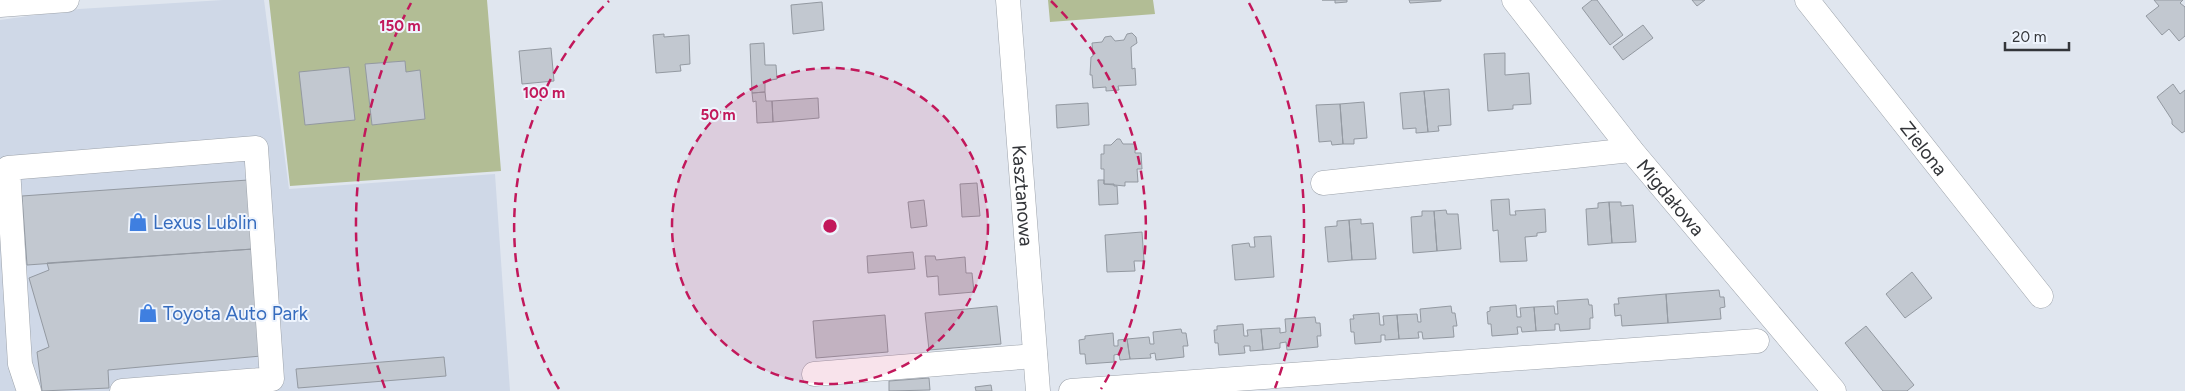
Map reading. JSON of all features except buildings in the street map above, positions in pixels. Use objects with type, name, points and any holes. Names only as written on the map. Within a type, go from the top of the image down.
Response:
[{"type":"street","points":[[0,5],[67,0]]},
{"type":"street","name":"Kasztanowa","points":[[1008,0],[1038,391]]},
{"type":"street","name":"Migdałowa","points":[[1514,0],[1631,150],[1788,334],[1834,391]]},
{"type":"street","name":"Zielona","points":[[1807,0],[2042,296]]},
{"type":"street","points":[[29,391],[10,365],[4,168],[256,148],[272,379],[122,391]]},
{"type":"street","points":[[1323,183],[1631,150]]},
{"type":"street","points":[[1071,391],[1757,341]]},
{"type":"street","points":[[814,374],[1035,356]]},
{"type":"shaded area","points":[[223,0],[264,0],[289,189],[495,174],[510,391],[0,391],[0,20],[79,9]]},
{"type":"green space","points":[[269,0],[487,0],[501,171],[290,186]]},
{"type":"green space","points":[[1048,0],[1153,0],[1155,14],[1050,22]]},
{"type":"place","name":"Lexus Lublin","points":[[138,222]]},
{"type":"place","name":"Toyota Auto Park","points":[[148,313]]}]
